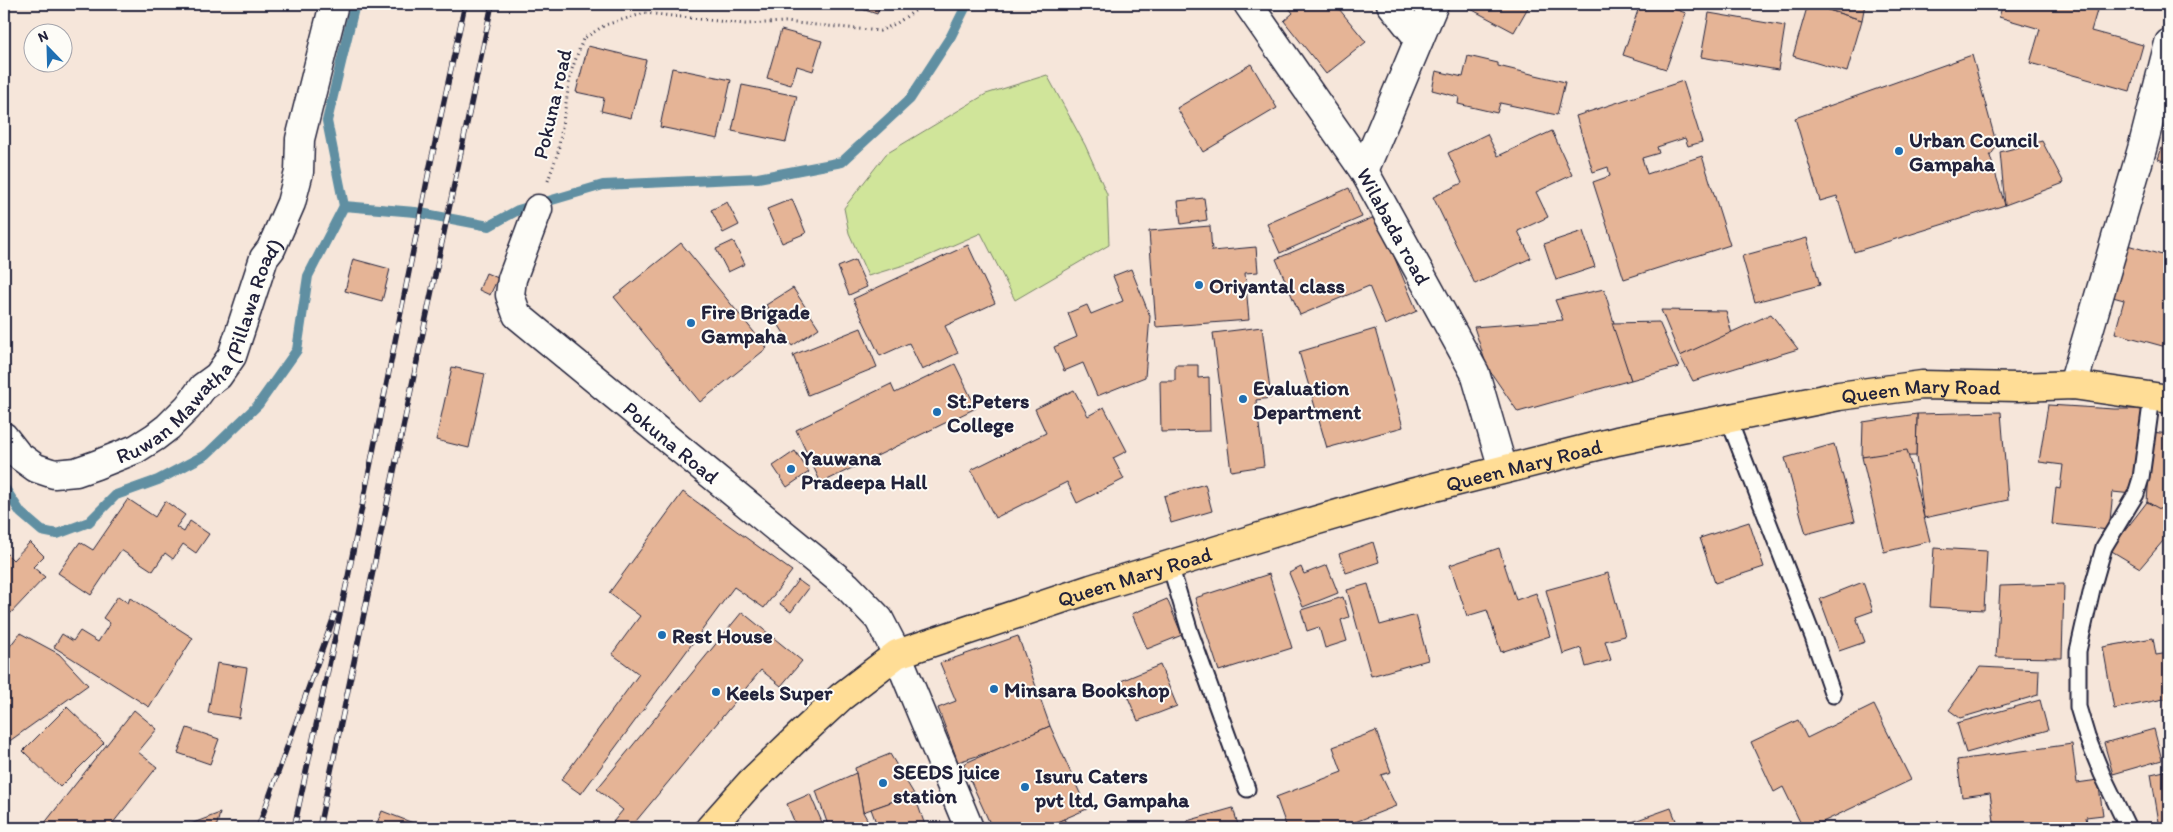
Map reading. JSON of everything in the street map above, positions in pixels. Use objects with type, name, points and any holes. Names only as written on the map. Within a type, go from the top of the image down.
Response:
[{"type":"main road","name":"Queen Mary Road","points":[[710,828],[750,783],[800,735],[841,697],[897,654],[1170,565],[1393,498],[1617,441],[1839,396],[1922,385],[2073,386],[2161,398]]},
{"type":"street","name":"Ruwan Mawatha (Pillawa Road)","points":[[4,438],[18,455],[36,468],[54,474],[76,472],[142,445],[168,427],[188,407],[203,387],[218,376],[232,356],[264,258],[271,249],[291,203],[299,172],[300,139],[334,4]]},
{"type":"street","name":"Wilabada road","points":[[1248,4],[1364,171],[1475,373],[1502,469]]},
{"type":"street","points":[[1391,4],[1419,39]]},
{"type":"street","points":[[1364,171],[1434,4]]},
{"type":"street","points":[[2073,386],[2142,149],[2169,43]]},
{"type":"street","name":"Pokuna Road","points":[[542,199],[512,279],[510,295],[517,315],[847,586],[879,619],[897,654],[969,828]]},
{"type":"lane","points":[[2128,828],[2102,774],[2078,707],[2078,651],[2104,547],[2133,500],[2142,478],[2161,398]]},
{"type":"lane","points":[[1728,418],[1813,637],[1833,695]]},
{"type":"lane","points":[[1170,565],[1190,632],[1247,789]]},
{"type":"path","name":"Pokuna road","points":[[542,199],[558,152],[571,72],[583,38],[605,25],[645,13],[745,24],[785,22],[880,31],[897,24],[916,10],[919,4]]},
{"type":"green space","points":[[1047,75],[1085,145],[1107,194],[1109,245],[1015,300],[981,233],[914,262],[868,276],[849,233],[844,208],[886,154],[986,94]]},
{"type":"building","points":[[847,4],[881,4],[877,14]]},
{"type":"building","points":[[1286,4],[1335,4],[1366,42],[1326,74],[1284,21],[1293,13]]},
{"type":"building","points":[[1468,4],[1530,4],[1514,32],[1467,7]]},
{"type":"building","points":[[1640,4],[1659,4],[1686,13],[1666,69],[1623,55]]},
{"type":"building","points":[[1808,4],[1862,20],[1847,72],[1793,56]]},
{"type":"building","points":[[1809,4],[1865,4],[1862,20]]},
{"type":"building","points":[[2003,4],[2099,4],[2091,31],[2143,45],[2130,91],[2030,63],[2040,29],[1999,17]]},
{"type":"building","points":[[1709,13],[1785,26],[1778,70],[1701,57]]},
{"type":"building","points":[[781,30],[822,41],[813,71],[797,66],[791,85],[767,78]]},
{"type":"building","points":[[588,46],[646,60],[631,118],[601,111],[604,98],[576,92]]},
{"type":"building","name":"Urban Council Gampaha","points":[[1972,55],[1997,146],[1990,156],[2005,205],[1854,252],[1837,196],[1820,201],[1795,118]]},
{"type":"building","points":[[1468,56],[1498,63],[1498,66],[1565,82],[1557,115],[1500,103],[1497,113],[1458,104],[1459,97],[1432,90],[1436,71],[1463,77]]},
{"type":"building","points":[[1251,64],[1277,108],[1203,152],[1177,108]]},
{"type":"building","points":[[672,68],[731,80],[718,139],[660,127]]},
{"type":"building","points":[[1683,81],[1702,142],[1688,146],[1685,138],[1657,147],[1659,153],[1642,158],[1647,174],[1702,156],[1730,245],[1624,279],[1593,182],[1610,176],[1608,167],[1593,172],[1576,116]]},
{"type":"building","points":[[742,85],[797,96],[786,142],[732,131]]},
{"type":"building","points":[[2169,127],[2169,163],[2158,159]]},
{"type":"building","points":[[1552,131],[1572,175],[1536,192],[1548,217],[1518,231],[1531,258],[1475,284],[1433,197],[1462,183],[1448,153],[1487,134],[1498,156]]},
{"type":"building","points":[[2042,141],[2064,183],[2005,205],[2000,152]]},
{"type":"building","points":[[1349,188],[1362,217],[1280,253],[1267,224]]},
{"type":"building","points":[[1204,198],[1207,220],[1181,224],[1178,201]]},
{"type":"building","points":[[792,199],[806,233],[782,243],[767,209]]},
{"type":"building","points":[[727,202],[739,225],[723,233],[711,210]]},
{"type":"building","points":[[1377,216],[1417,311],[1385,325],[1369,286],[1300,315],[1276,259]]},
{"type":"building","name":"Oriyantal class","points":[[1210,226],[1212,251],[1256,247],[1258,272],[1245,273],[1249,320],[1156,327],[1149,231]]},
{"type":"building","points":[[1583,231],[1595,267],[1556,280],[1544,244]]},
{"type":"building","points":[[1807,238],[1820,285],[1755,302],[1742,256]]},
{"type":"building","points":[[733,241],[745,264],[728,272],[716,249]]},
{"type":"building","name":"Fire Brigade Gampaha","points":[[681,243],[767,348],[700,402],[614,297]]},
{"type":"building","points":[[2124,244],[2169,257],[2169,336],[2166,347],[2115,333],[2124,300],[2109,296]]},
{"type":"building","points":[[968,245],[995,303],[945,326],[958,353],[922,370],[909,343],[880,356],[853,299]]},
{"type":"building","points":[[353,259],[390,269],[382,301],[345,291]]},
{"type":"building","points":[[855,260],[867,287],[849,295],[838,267]]},
{"type":"building","points":[[1131,269],[1150,316],[1145,377],[1097,396],[1083,363],[1064,371],[1054,347],[1077,337],[1068,313],[1087,305],[1091,314],[1123,301],[1113,276]]},
{"type":"building","points":[[486,273],[498,278],[490,295],[479,290]]},
{"type":"building","points":[[793,288],[819,328],[792,346],[766,305]]},
{"type":"building","points":[[1604,289],[1631,380],[1518,412],[1487,367],[1474,327],[1563,320],[1555,300]]},
{"type":"building","points":[[1661,310],[1726,311],[1732,334],[1680,356]]},
{"type":"building","points":[[1771,314],[1798,349],[1693,381],[1680,356]]},
{"type":"building","points":[[1659,322],[1679,367],[1631,380],[1612,323]]},
{"type":"building","name":"Evaluation Department","points":[[1262,327],[1271,398],[1256,400],[1264,466],[1231,471],[1213,333]]},
{"type":"building","points":[[861,328],[877,367],[808,395],[793,355]]},
{"type":"building","points":[[1375,329],[1403,427],[1327,448],[1299,352]]},
{"type":"building","points":[[955,364],[976,408],[821,483],[796,430],[891,384],[895,393]]},
{"type":"building","points":[[1175,365],[1198,365],[1198,378],[1209,377],[1210,431],[1161,432],[1160,381],[1175,381]]},
{"type":"building","points":[[452,367],[485,374],[469,448],[436,440]]},
{"type":"building","points":[[1074,390],[1088,416],[1104,407],[1127,451],[1113,458],[1124,479],[1077,503],[1067,482],[995,518],[971,470],[1046,433],[1035,409]]},
{"type":"building","points":[[2048,405],[2146,409],[2132,494],[2113,492],[2109,530],[2052,524],[2056,488],[2060,489],[2063,465],[2039,462]]},
{"type":"building","points":[[2001,412],[2008,500],[1924,518],[1916,456],[1917,414]]},
{"type":"building","points":[[1917,414],[1916,456],[1862,457],[1863,422]]},
{"type":"building","points":[[2152,432],[2169,434],[2169,516],[2147,502]]},
{"type":"building","points":[[1834,444],[1855,521],[1806,534],[1785,458]]},
{"type":"building","points":[[1907,450],[1930,541],[1884,552],[1862,457]]},
{"type":"building","name":"Yauwana Pradeepa Hall","points":[[795,451],[809,472],[787,487],[773,466]]},
{"type":"building","points":[[1205,484],[1212,511],[1171,523],[1164,496]]},
{"type":"building","name":"Rest House","points":[[683,492],[792,571],[764,608],[734,587],[581,794],[561,780],[639,674],[612,654],[640,616],[609,593]]},
{"type":"building","points":[[128,499],[155,517],[165,501],[185,515],[176,527],[184,532],[190,521],[209,534],[196,553],[183,544],[173,559],[165,553],[153,571],[121,550],[91,595],[58,573],[80,542],[93,550]]},
{"type":"building","points":[[2147,502],[2169,514],[2169,534],[2140,568],[2110,550]]},
{"type":"building","points":[[1749,522],[1764,567],[1715,583],[1700,538]]},
{"type":"building","points":[[30,542],[44,556],[33,567],[45,577],[9,615],[4,610],[4,551],[13,560]]},
{"type":"building","points":[[1373,542],[1379,562],[1346,573],[1339,554]]},
{"type":"building","points":[[1499,548],[1516,600],[1536,593],[1550,636],[1501,652],[1487,610],[1467,616],[1450,565]]},
{"type":"building","points":[[1934,548],[1987,551],[1984,610],[1930,607]]},
{"type":"building","points":[[1327,565],[1338,593],[1303,607],[1289,573],[1301,567],[1304,574]]},
{"type":"building","points":[[1608,573],[1625,636],[1605,641],[1611,660],[1586,667],[1581,648],[1563,654],[1546,590]]},
{"type":"building","points":[[1269,574],[1292,648],[1219,671],[1195,598]]},
{"type":"building","points":[[798,580],[809,588],[791,612],[780,604]]},
{"type":"building","points":[[1863,582],[1873,611],[1856,617],[1865,642],[1839,651],[1820,599]]},
{"type":"building","points":[[1368,584],[1380,625],[1416,615],[1428,660],[1371,676],[1347,590]]},
{"type":"building","points":[[2064,584],[2062,658],[1996,657],[2000,586]]},
{"type":"building","points":[[118,596],[128,603],[130,598],[193,638],[149,707],[54,647],[62,634],[73,641],[80,631],[98,642],[110,623],[103,618]]},
{"type":"building","points":[[1343,597],[1349,617],[1341,620],[1347,641],[1325,648],[1319,627],[1307,631],[1301,610]]},
{"type":"building","points":[[1167,599],[1182,635],[1147,649],[1132,614]]},
{"type":"building","points":[[2169,609],[2169,640],[2165,639]]},
{"type":"building","points":[[742,612],[802,661],[781,686],[761,670],[636,821],[645,828],[608,828],[623,810],[597,789]]},
{"type":"building","points":[[20,633],[59,654],[88,685],[4,745],[4,654]]},
{"type":"building","name":"Minsara Bookshop","points":[[1018,636],[1050,726],[999,749],[958,762],[938,708],[956,701],[940,663]]},
{"type":"building","points":[[2153,638],[2156,655],[2169,653],[2169,698],[2114,709],[2103,647]]},
{"type":"building","points":[[217,663],[247,668],[239,718],[208,713]]},
{"type":"building","points":[[1160,665],[1177,706],[1138,721],[1121,681]]},
{"type":"building","points":[[1980,667],[2039,670],[2038,695],[1960,718],[1949,710]]},
{"type":"building","points":[[2040,700],[2048,730],[1966,753],[1957,723]]},
{"type":"building","points":[[1874,705],[1911,780],[1810,828],[1803,828],[1783,787],[1774,792],[1751,742],[1798,720],[1807,738]]},
{"type":"building","points":[[67,707],[104,743],[60,787],[23,751]]},
{"type":"building","points":[[134,710],[157,729],[138,752],[157,767],[109,828],[50,828],[44,824]]},
{"type":"building","name":"Isuru Caters pvt ltd, Gampaha","points":[[1050,726],[1087,809],[1043,828],[992,828],[963,764]]},
{"type":"building","points":[[187,728],[219,739],[210,764],[178,753]]},
{"type":"building","points":[[2154,729],[2162,760],[2113,774],[2104,743]]},
{"type":"building","points":[[1376,731],[1391,772],[1381,775],[1396,806],[1340,828],[1287,828],[1276,797],[1342,772],[1333,747]]},
{"type":"building","points":[[2072,744],[2077,783],[2098,780],[2103,815],[2086,817],[2088,828],[2045,828],[2044,824],[2015,828],[1995,828],[1990,793],[1962,797],[1957,760]]},
{"type":"building","name":"SEEDS juice station","points":[[890,754],[914,794],[863,812],[855,768]]},
{"type":"building","points":[[2169,770],[2169,828],[2160,828],[2151,774]]},
{"type":"building","points":[[856,773],[863,812],[872,828],[829,828],[816,791]]},
{"type":"building","points":[[810,794],[824,827],[797,828],[787,804]]},
{"type":"building","points":[[914,794],[926,828],[878,828],[871,809]]},
{"type":"building","points":[[1233,808],[1239,828],[1189,828],[1187,821]]},
{"type":"building","points":[[1671,808],[1679,828],[1615,828]]},
{"type":"building","points":[[382,811],[426,828],[375,828]]},
{"type":"building","points":[[220,813],[216,828],[180,828]]},
{"type":"building","points":[[1064,819],[1069,828],[1043,828]]},
{"type":"waterway","points":[[344,206],[327,121],[355,4]]},
{"type":"waterway","points":[[4,487],[21,513],[42,531],[57,534],[89,522],[116,495],[158,480],[207,454],[258,405],[297,350],[308,276],[344,206],[415,212],[489,226],[518,210],[603,185],[758,178],[842,162],[910,99],[951,36],[967,4]]},
{"type":"railway","points":[[294,828],[348,577],[429,171],[465,4]]},
{"type":"railway","points":[[319,828],[492,4]]},
{"type":"railway","points":[[258,828],[335,614]]},
{"type":"place","name":"Urban Council Gampaha","points":[[1899,151]]},
{"type":"place","name":"Oriyantal class","points":[[1199,285]]},
{"type":"place","name":"Fire Brigade Gampaha","points":[[691,323]]},
{"type":"place","name":"Evaluation Department","points":[[1243,399]]},
{"type":"place","name":"St.Peters College","points":[[937,412]]},
{"type":"place","name":"Yauwana Pradeepa Hall","points":[[791,469]]},
{"type":"place","name":"Rest House","points":[[662,635]]},
{"type":"place","name":"Minsara Bookshop","points":[[994,689]]},
{"type":"place","name":"Keels Super","points":[[716,692]]},
{"type":"place","name":"SEEDS juice station","points":[[883,783]]},
{"type":"place","name":"Isuru Caters pvt ltd, Gampaha","points":[[1025,787]]}]
